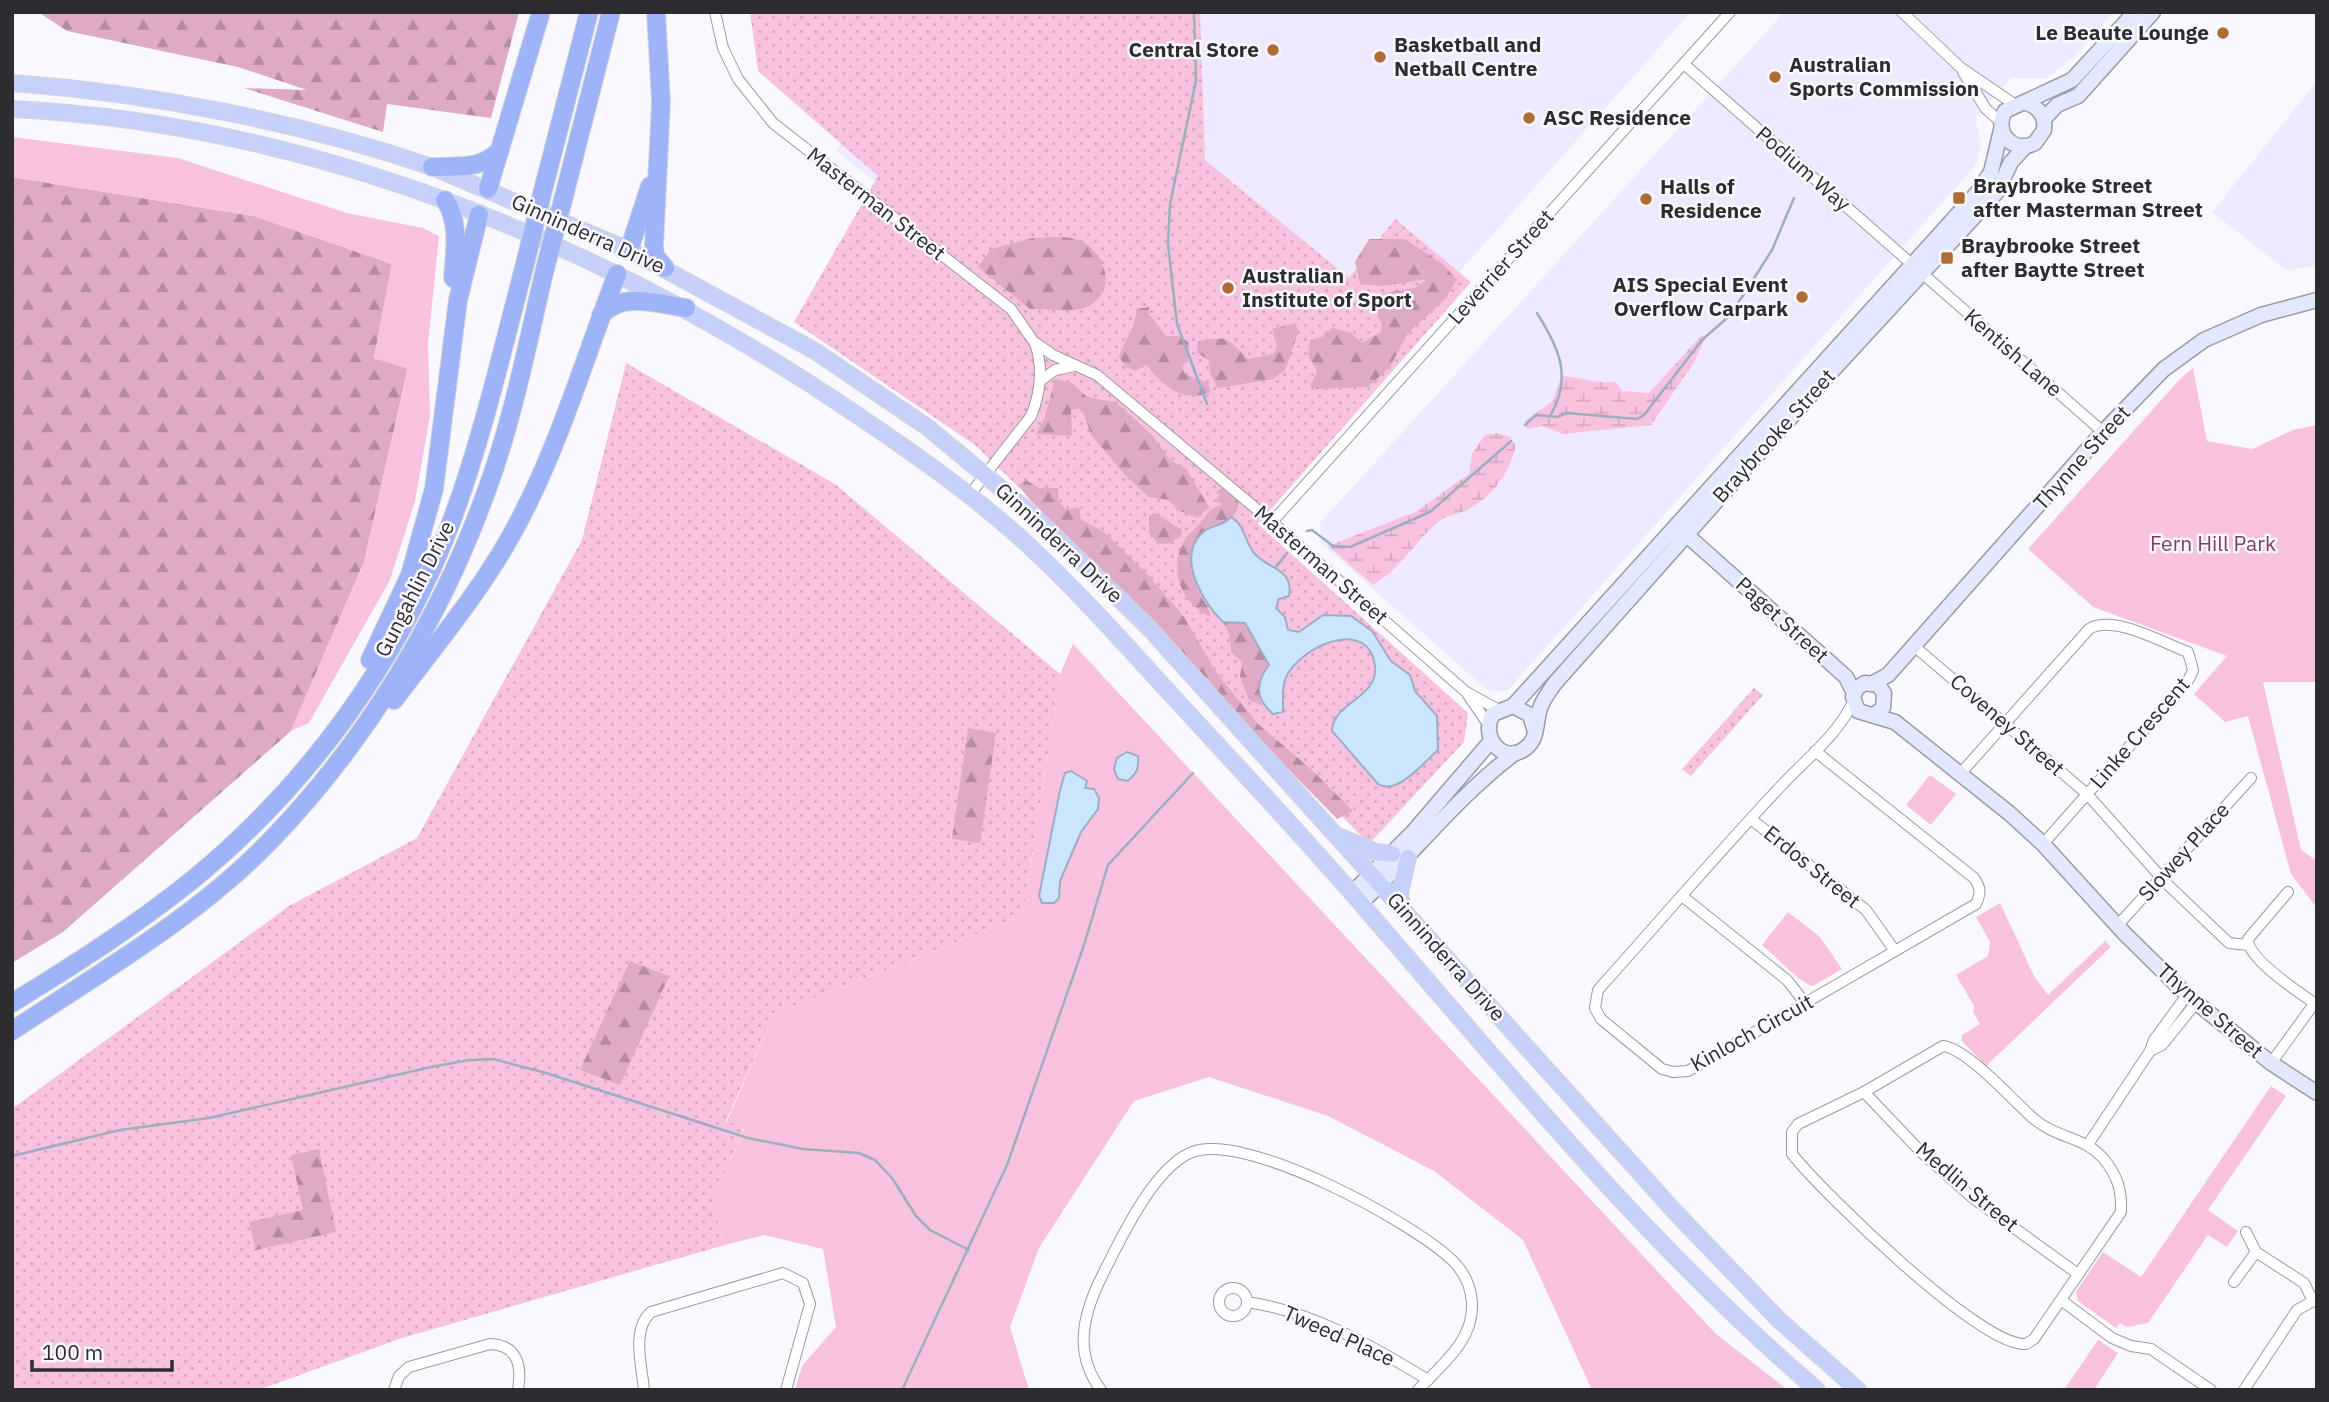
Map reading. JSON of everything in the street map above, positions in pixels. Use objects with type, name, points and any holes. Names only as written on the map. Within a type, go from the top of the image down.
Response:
[{"type":"highway","points":[[488,189],[541,12]]},
{"type":"highway","name":"Gungahlin Drive","points":[[12,1003],[118,935],[181,889],[239,839],[284,792],[358,700],[395,639],[435,560],[470,467],[589,12]]},
{"type":"highway","name":"Gungahlin Drive","points":[[12,1031],[204,899],[271,840],[350,750],[434,610],[489,485],[611,12]]},
{"type":"highway","points":[[656,12],[661,102],[654,245],[655,256],[665,268]]},
{"type":"highway","points":[[432,167],[480,164],[490,161],[500,150]]},
{"type":"highway","points":[[629,250],[646,205],[659,152]]},
{"type":"highway","points":[[445,200],[453,212],[455,224],[453,277],[446,332],[449,354]]},
{"type":"highway","points":[[284,792],[360,678],[410,575],[434,489],[449,354],[463,272],[480,215]]},
{"type":"highway","points":[[350,750],[412,676],[493,564],[518,524],[554,443],[617,274]]},
{"type":"highway","points":[[601,315],[610,305],[621,302],[646,301],[686,307]]},
{"type":"main road","name":"Ginninderra Drive","points":[[12,83],[101,93],[232,114],[397,155],[432,167],[629,250],[665,268],[816,351],[927,427],[1036,518],[1150,629],[1676,1213],[1778,1319],[1858,1390]]},
{"type":"main road","name":"Ginninderra Drive","points":[[12,109],[100,117],[228,139],[357,171],[445,200],[617,274],[686,307],[791,370],[910,451],[1025,542],[1121,640],[1357,898],[1457,1015],[1654,1233],[1758,1340],[1817,1390]]},
{"type":"main road","points":[[480,215],[488,189]]},
{"type":"main road","points":[[617,274],[629,250]]},
{"type":"main road","points":[[1336,835],[1376,852],[1391,854]]},
{"type":"main road","points":[[1402,909],[1400,892],[1408,858]]},
{"type":"street","name":"Masterman Street","points":[[715,12],[723,48],[738,79],[773,123],[1011,309],[1034,342],[1074,366],[1097,375],[1272,522],[1466,692],[1488,724]]},
{"type":"street","name":"Leverrier Street","points":[[1272,522],[1730,12]]},
{"type":"street","points":[[1902,12],[1961,68],[2020,104],[2035,107],[2044,119],[2044,130],[2039,139],[2025,146],[2010,143],[1961,68]]},
{"type":"street","points":[[2044,119],[2057,105],[2078,96],[2093,69],[2136,12]]},
{"type":"street","points":[[2001,126],[2005,111],[2093,69],[2153,12]]},
{"type":"street","name":"Podium Way","points":[[1684,64],[1917,269]]},
{"type":"street","name":"Braybrooke Street","points":[[1535,732],[1540,707],[1555,683],[1683,532],[1917,269],[1977,193],[1991,172],[2001,126]]},
{"type":"street","name":"Braybrooke Street","points":[[1917,269],[1997,192],[2011,162],[2025,146]]},
{"type":"street","name":"Kentish Lane","points":[[1917,269],[2104,432]]},
{"type":"street","name":"Thynne Street","points":[[1861,690],[1888,675],[2104,432],[2164,369],[2204,340],[2261,315],[2317,300]]},
{"type":"street","points":[[968,497],[1031,416],[1038,401],[1040,357],[1034,342]]},
{"type":"street","points":[[1040,381],[1055,370],[1074,366]]},
{"type":"street","name":"Braybrooke Street","points":[[1506,708],[1683,532]]},
{"type":"street","name":"Paget Street","points":[[1683,532],[1861,690]]},
{"type":"street","name":"Linke Crescent","points":[[1961,773],[2089,629],[2098,623],[2113,624],[2188,652],[2193,670],[2189,679],[2043,844]]},
{"type":"street","name":"Coveney Street","points":[[1914,646],[2087,794],[2161,877],[2229,943],[2248,945]]},
{"type":"street","name":"Thynne Street","points":[[1888,675],[1885,698],[1895,722]]},
{"type":"street","points":[[1861,690],[1885,698],[1868,714],[1861,690]]},
{"type":"street","name":"Kinloch Circuit","points":[[1815,751],[1974,878],[1980,895],[1976,904],[1688,1071],[1673,1072],[1662,1069],[1601,1019],[1595,1008],[1598,990],[1751,819],[1815,751],[1844,721],[1861,690]]},
{"type":"street","name":"Masterman Street","points":[[1466,692],[1506,708]]},
{"type":"street","points":[[1357,898],[1376,880],[1408,858],[1489,771],[1529,746],[1535,732],[1530,715],[1506,708],[1488,724],[1491,741],[1499,750],[1514,753]]},
{"type":"street","name":"Thynne Street","points":[[1868,714],[1895,722],[1961,773],[2043,844],[2192,999],[2271,1063],[2317,1093]]},
{"type":"street","name":"Kinloch Circuit","points":[[1844,721],[1868,714]]},
{"type":"street","points":[[1376,880],[1391,854],[1491,741]]},
{"type":"street","name":"Slowey Place","points":[[2118,925],[2251,778]]},
{"type":"street","name":"Erdos Street","points":[[1751,819],[1866,910],[1895,951]]},
{"type":"street","points":[[2271,1063],[2316,1005],[2257,959],[2248,945],[2248,939],[2288,892]]},
{"type":"street","points":[[1682,896],[1787,980],[1805,1003]]},
{"type":"street","points":[[2088,1143],[2150,1051],[2162,1045],[2192,999]]},
{"type":"street","points":[[1943,1046],[1953,1047],[2046,1129],[2088,1143],[2117,1176],[2122,1212],[2034,1339],[2018,1345],[2007,1341],[1939,1294],[1888,1252],[1803,1168],[1792,1154],[1792,1132],[1798,1124],[1864,1092],[1943,1046]]},
{"type":"street","name":"Medlin Street","points":[[1864,1092],[1922,1153],[1974,1199],[2078,1274]]},
{"type":"street","points":[[1101,1390],[1088,1367],[1083,1349],[1082,1330],[1090,1302],[1124,1236],[1164,1173],[1182,1157],[1211,1147],[1234,1150],[1259,1158],[1333,1188],[1402,1226],[1458,1267],[1470,1289],[1471,1322],[1460,1345],[1418,1390]]},
{"type":"street","points":[[2244,1390],[2297,1310],[2315,1299],[2304,1283],[2256,1252],[2246,1232]]},
{"type":"street","points":[[2234,1282],[2256,1252]]},
{"type":"street","points":[[644,1390],[639,1332],[647,1315],[659,1307],[783,1273],[803,1283],[810,1300],[786,1390]]},
{"type":"street","points":[[2061,1300],[2112,1338],[2131,1346],[2151,1349],[2211,1390]]},
{"type":"street","name":"Tweed Place","points":[[1247,1302],[1286,1311],[1335,1330],[1427,1380]]},
{"type":"street","points":[[394,1390],[399,1376],[410,1367],[490,1344],[508,1348],[517,1359],[521,1372],[518,1390]]},
{"type":"shaded area","name":"Australian Institute of Sport","points":[[893,12],[1691,12],[1273,481],[1185,424],[837,152]]},
{"type":"shaded area","points":[[1784,12],[2114,12],[2074,57],[2045,79],[2011,78],[1975,118],[1981,143],[1975,166],[1508,690],[1488,691],[1321,543],[1320,523]]},
{"type":"shaded area","points":[[2317,81],[2317,265],[2287,271],[2212,212]]},
{"type":"green space","points":[[38,12],[519,12],[491,118],[387,104],[383,132],[244,88],[307,90],[238,67],[67,31]]},
{"type":"green space","points":[[750,12],[1200,12],[1205,160],[1349,278],[1395,219],[1471,282],[1258,524],[1468,713],[1464,742],[1369,844],[1087,553],[975,445],[794,322],[878,176],[758,71]]},
{"type":"green space","points":[[12,137],[178,158],[347,213],[423,228],[439,236],[428,344],[430,416],[415,501],[390,580],[309,723],[291,731],[364,562],[408,369],[374,358],[392,264],[254,216],[12,177]]},
{"type":"green space","points":[[12,177],[254,216],[392,264],[374,358],[408,368],[364,562],[291,731],[63,932],[12,963]]},
{"type":"green space","points":[[1033,238],[1071,238],[1091,248],[1104,267],[1106,278],[1099,298],[1089,306],[1077,309],[1030,309],[978,267],[991,249]]},
{"type":"green space","points":[[1369,239],[1405,239],[1444,265],[1457,280],[1444,300],[1408,333],[1390,367],[1368,387],[1310,387],[1317,371],[1308,355],[1310,340],[1322,337],[1333,328],[1351,333],[1362,343],[1381,332],[1382,325],[1376,312],[1380,294],[1415,288],[1427,279],[1383,286],[1360,284],[1355,262]]},
{"type":"green space","points":[[1149,307],[1149,314],[1166,336],[1178,336],[1189,342],[1189,357],[1182,367],[1185,374],[1208,383],[1211,392],[1192,396],[1183,394],[1167,386],[1147,365],[1135,371],[1126,367],[1119,357],[1135,321],[1136,309]]},
{"type":"green space","points":[[1296,323],[1298,333],[1285,370],[1273,379],[1218,388],[1210,373],[1209,360],[1197,353],[1198,341],[1223,339],[1248,359],[1273,354],[1277,347],[1272,329]]},
{"type":"green space","points":[[1702,335],[1706,337],[1693,364],[1651,425],[1562,434],[1543,426],[1528,429],[1525,425],[1526,420],[1553,401],[1561,376],[1615,382],[1623,391],[1649,393]]},
{"type":"green space","points":[[626,363],[835,484],[1060,674],[1023,916],[774,1014],[726,1121],[744,1128],[712,1201],[725,1245],[402,1338],[258,1390],[12,1390],[12,1109],[289,906],[417,838],[582,540]]},
{"type":"green space","name":"Fern Hill Park","points":[[2193,368],[2207,441],[2252,449],[2293,430],[2317,425],[2317,682],[2263,682],[2301,850],[2317,861],[2317,908],[2291,874],[2248,716],[2225,722],[2194,694],[2227,656],[2093,607],[2028,549],[2180,379]]},
{"type":"green space","points":[[1055,379],[1072,383],[1087,397],[1115,402],[1152,435],[1170,460],[1186,469],[1209,507],[1198,518],[1177,510],[1169,500],[1149,497],[1128,478],[1092,436],[1081,408],[1071,410],[1072,436],[1036,434],[1045,417]]},
{"type":"green space","points":[[1498,433],[1510,437],[1516,446],[1510,465],[1493,490],[1478,504],[1439,521],[1383,579],[1373,585],[1328,546],[1415,512],[1469,474],[1472,454],[1485,435]]},
{"type":"green space","points":[[1026,480],[1039,488],[1058,488],[1058,500],[1066,510],[1079,507],[1081,519],[1105,533],[1148,575],[1184,617],[1216,672],[1258,724],[1312,770],[1353,811],[1337,819],[1250,730],[1159,628],[1029,499],[1019,485]]},
{"type":"green space","points":[[1222,488],[1239,502],[1237,509],[1230,519],[1201,534],[1194,562],[1196,583],[1211,617],[1201,612],[1186,596],[1178,577],[1177,566],[1178,556],[1186,539],[1209,511],[1223,504],[1215,502],[1220,494],[1215,493]]},
{"type":"green space","points":[[1155,513],[1182,530],[1181,536],[1167,544],[1158,543],[1149,533],[1149,516]]},
{"type":"green space","points":[[1223,622],[1245,623],[1263,652],[1267,666],[1260,700],[1263,706],[1249,700],[1240,677],[1242,662],[1231,652],[1230,636]]},
{"type":"green space","points":[[1073,644],[1716,1334],[1788,1390],[1592,1390],[1523,1240],[1434,1171],[1328,1116],[1209,1077],[1134,1101],[1039,1248],[1010,1327],[1029,1390],[795,1390],[802,1366],[836,1327],[823,1249],[764,1235],[725,1245],[712,1201],[744,1129],[727,1121],[774,1014],[1023,916],[1060,674]]},
{"type":"green space","points":[[1754,688],[1763,695],[1691,776],[1682,769]]},
{"type":"green space","points":[[968,728],[996,733],[980,843],[952,839]]},
{"type":"green space","points":[[1930,775],[1956,794],[1931,825],[1906,805]]},
{"type":"green space","points":[[2000,903],[2034,976],[2048,995],[2105,941],[2111,947],[1986,1066],[1961,1040],[1962,1035],[1980,1024],[1973,1012],[1974,1006],[1956,975],[1988,956],[1990,942],[1976,917]]},
{"type":"green space","points":[[1788,912],[1820,937],[1842,969],[1813,986],[1794,974],[1762,945]]},
{"type":"green space","points":[[630,961],[669,976],[620,1085],[580,1070]]},
{"type":"green space","points":[[2271,1086],[2286,1096],[2208,1210],[2238,1231],[2227,1247],[2208,1235],[2148,1323],[2127,1327],[2120,1323],[2116,1328],[2078,1301],[2076,1292],[2103,1252],[2141,1277]]},
{"type":"green space","points":[[319,1149],[336,1232],[256,1250],[249,1222],[303,1210],[291,1155]]},
{"type":"green space","points":[[2098,1340],[2118,1353],[2094,1390],[2064,1390]]},
{"type":"water","points":[[1231,517],[1239,524],[1254,553],[1284,574],[1289,596],[1279,599],[1276,608],[1285,617],[1288,630],[1299,632],[1323,615],[1351,616],[1372,631],[1391,661],[1410,675],[1415,691],[1437,716],[1438,750],[1401,782],[1385,787],[1378,784],[1332,731],[1334,721],[1340,713],[1370,686],[1374,677],[1375,666],[1370,650],[1359,642],[1346,639],[1331,642],[1302,657],[1291,668],[1285,680],[1283,712],[1273,714],[1263,703],[1259,691],[1261,678],[1269,665],[1245,623],[1223,622],[1215,614],[1201,592],[1192,567],[1195,543],[1202,533]]},
{"type":"water","points":[[1127,752],[1138,756],[1138,767],[1127,781],[1118,779],[1114,769],[1117,758]]},
{"type":"water","points":[[1071,771],[1087,781],[1085,788],[1094,789],[1099,798],[1098,809],[1081,832],[1060,881],[1059,898],[1054,903],[1042,903],[1039,896],[1060,790],[1065,773]]},
{"type":"waterway","points":[[1194,12],[1196,81],[1170,204],[1168,244],[1177,324],[1207,404]]},
{"type":"waterway","points":[[1525,425],[1536,415],[1557,417],[1567,413],[1637,419],[1644,415],[1702,340],[1727,318],[1744,294],[1772,250],[1794,198]]},
{"type":"waterway","points":[[1537,313],[1552,338],[1562,376],[1557,402],[1550,416]]},
{"type":"waterway","points":[[1307,531],[1312,530],[1333,546],[1350,547],[1430,512],[1511,441]]},
{"type":"waterway","points":[[1276,567],[1287,553]]},
{"type":"waterway","points":[[902,1390],[1007,1165],[1084,945],[1108,865],[1193,773]]},
{"type":"waterway","points":[[12,1156],[120,1130],[209,1118],[431,1067],[493,1059],[546,1073],[748,1138],[803,1149],[859,1153],[875,1160],[892,1178],[916,1216],[930,1230],[969,1250]]},
{"type":"place","name":"Le Beaute Lounge","points":[[2223,33]]},
{"type":"place","name":"Central Store","points":[[1273,50]]},
{"type":"place","name":"Basketball and Netball Centre","points":[[1380,57]]},
{"type":"place","name":"Australian Sports Commission","points":[[1775,77]]},
{"type":"place","name":"ASC Residence","points":[[1529,118]]},
{"type":"place","name":"Braybrooke Street after Masterman Street","points":[[1959,198]]},
{"type":"place","name":"Halls of Residence","points":[[1646,199]]},
{"type":"place","name":"Braybrooke Street after Baytte Street","points":[[1947,258]]},
{"type":"place","name":"Australian Institute of Sport","points":[[1228,288]]},
{"type":"place","name":"AIS Special Event Overflow Carpark","points":[[1802,297]]}]
